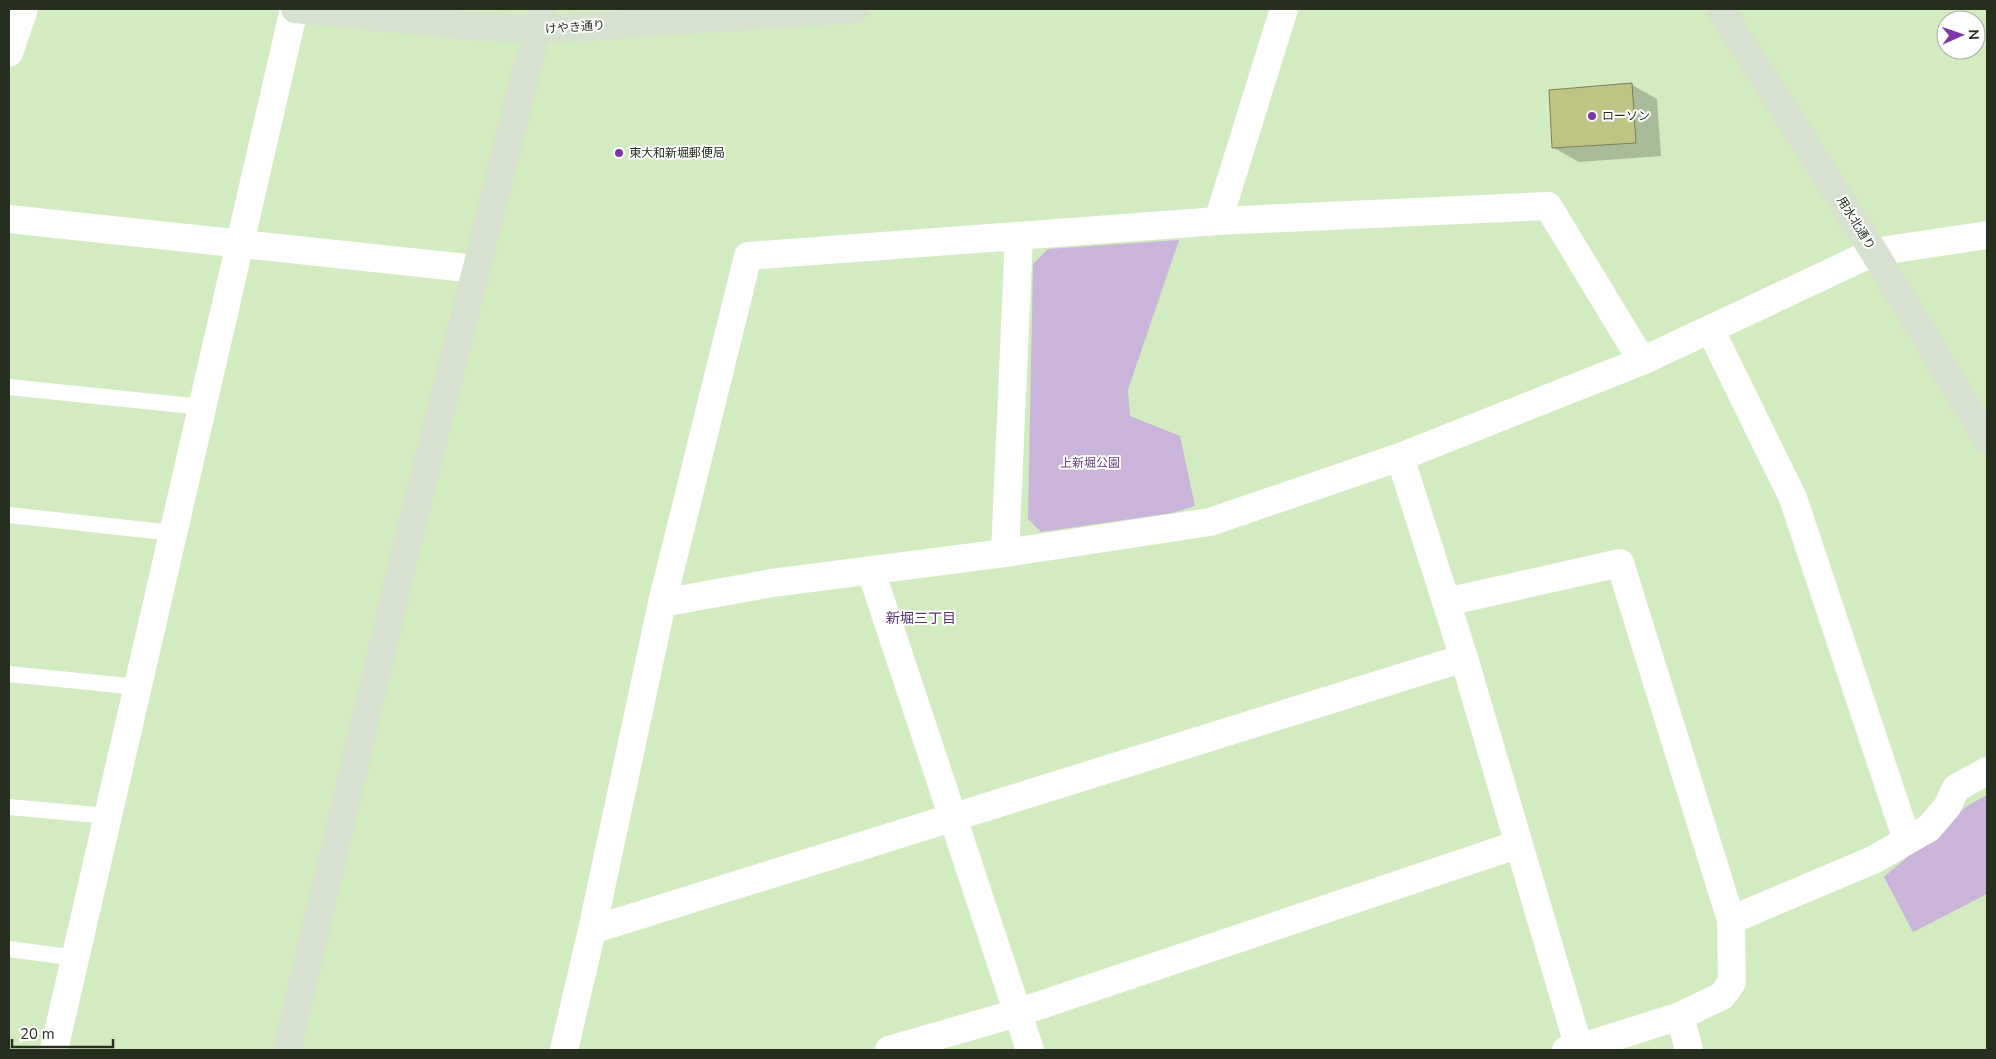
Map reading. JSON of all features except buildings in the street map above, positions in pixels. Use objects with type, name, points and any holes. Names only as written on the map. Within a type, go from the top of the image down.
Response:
[{"type":"street","points":[[9,54],[24,9]]},
{"type":"street","points":[[54,1050],[294,9]]},
{"type":"street","name":"けやき通り","points":[[294,9],[461,25],[540,19],[856,9]]},
{"type":"street","points":[[1218,221],[1284,9]]},
{"type":"street","name":"用水北通り","points":[[1720,9],[1874,252],[1987,440]]},
{"type":"street","points":[[287,1050],[407,546],[540,19]]},
{"type":"street","points":[[564,1050],[592,930],[662,603],[748,256],[1218,221],[1548,206],[1642,361]]},
{"type":"street","points":[[9,219],[476,269]]},
{"type":"street","points":[[662,603],[772,583],[1005,553],[1210,522],[1400,457],[1642,361],[1874,252],[1987,235]]},
{"type":"street","points":[[1005,553],[1019,236]]},
{"type":"street","points":[[1710,329],[1793,498],[1907,840]]},
{"type":"street","points":[[1400,457],[1446,602],[1464,658],[1519,844],[1573,1049],[1680,1016],[1722,996],[1732,982],[1731,920],[1620,563],[1446,602]]},
{"type":"street","points":[[871,571],[1030,1050]]},
{"type":"street","points":[[592,930],[1464,658]]},
{"type":"street","points":[[1731,920],[1873,860],[1929,828],[1947,808],[1956,788],[1987,772]]},
{"type":"street","points":[[889,1050],[1017,1013],[1519,844]]},
{"type":"street","points":[[1680,1016],[1690,1050]]},
{"type":"lane","points":[[9,387],[202,407]]},
{"type":"lane","points":[[9,515],[173,533]]},
{"type":"lane","points":[[9,674],[138,687]]},
{"type":"lane","points":[[9,807],[108,816]]},
{"type":"lane","points":[[9,949],[76,958]]},
{"type":"green space","name":"上新堀公園","points":[[1179,240],[1128,390],[1130,416],[1180,436],[1195,506],[1172,513],[1041,532],[1028,519],[1033,264],[1048,249]]},
{"type":"green space","points":[[1987,795],[1987,894],[1913,932],[1884,877],[1967,806]]},
{"type":"place","name":"ローソン","points":[[1592,116]]},
{"type":"place","name":"東大和新堀郵便局","points":[[619,153]]},
{"type":"district","name":"新堀三丁目","points":[[921,618]]}]
